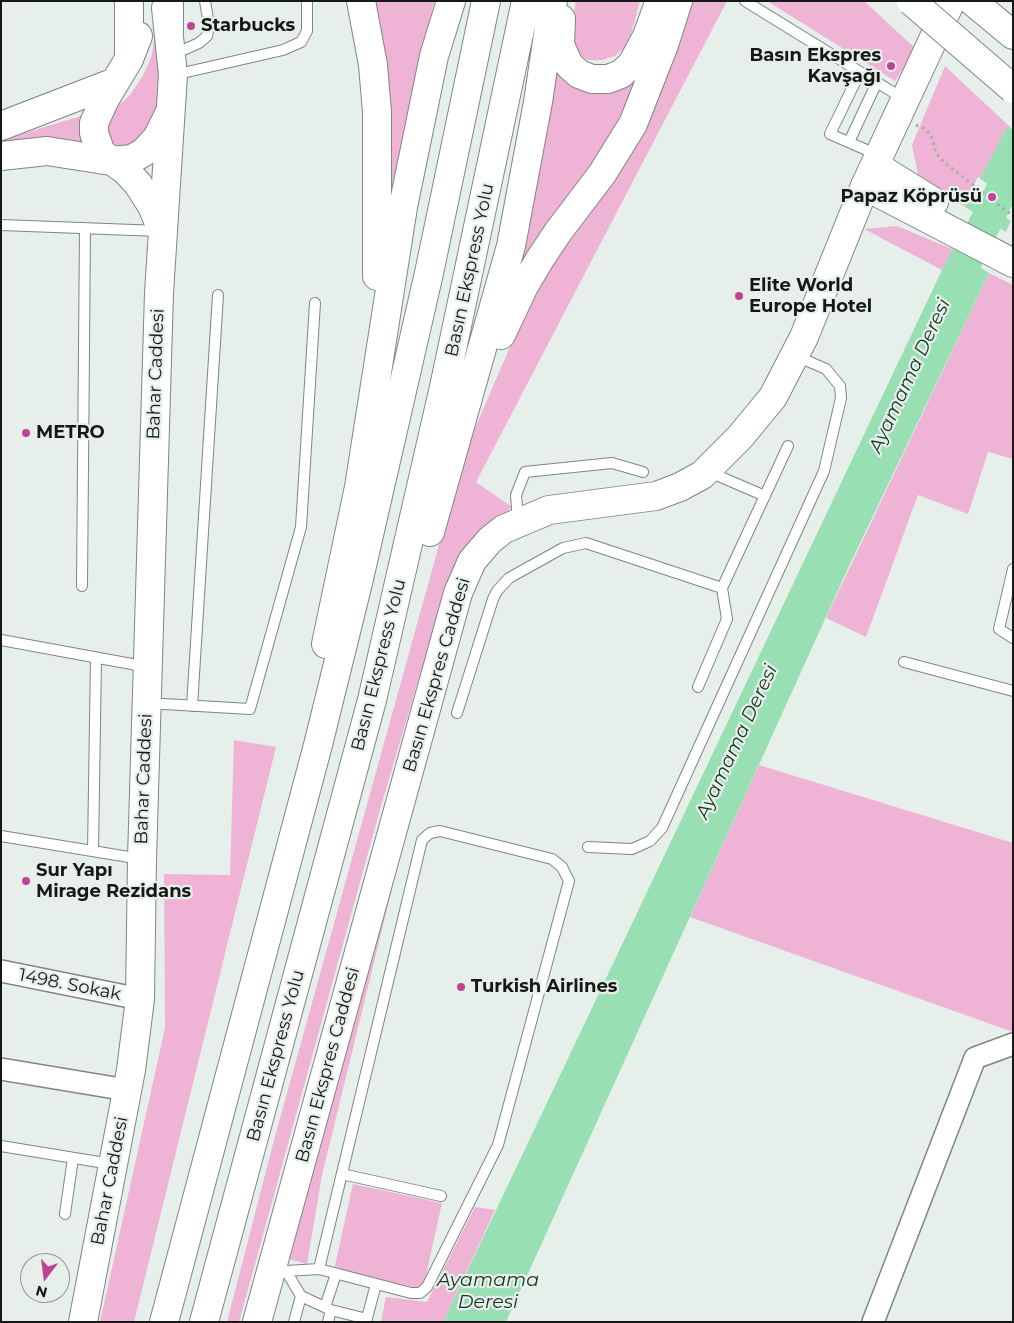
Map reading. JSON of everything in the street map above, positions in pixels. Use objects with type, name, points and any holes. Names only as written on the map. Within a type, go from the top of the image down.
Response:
[{"type":"main road","points":[[129,1],[129,59]]},
{"type":"main road","points":[[142,1],[138,37],[129,59],[94,123],[94,133],[101,153],[125,170],[138,184],[152,206],[162,232]]},
{"type":"main road","points":[[164,1],[171,54]]},
{"type":"main road","points":[[1,156],[47,151],[111,161],[132,159],[144,152],[157,138],[169,114],[171,54],[169,1]]},
{"type":"main road","points":[[361,1],[373,65],[377,112],[378,230],[375,376]]},
{"type":"main road","points":[[318,745],[318,694],[324,652],[359,487],[403,207],[434,56],[451,1]]},
{"type":"main road","points":[[164,1322],[318,745],[375,513],[442,216],[486,1]]},
{"type":"main road","name":"Basın Ekspress Yolu","points":[[204,1322],[372,700],[446,377],[526,1]]},
{"type":"main road","points":[[372,700],[395,660],[404,635],[439,495],[496,305],[511,246],[538,102],[553,1]]},
{"type":"main road","points":[[563,1],[559,36],[562,54],[569,65],[579,74],[592,79],[608,79],[621,74],[632,64],[647,36],[659,1]]},
{"type":"main road","points":[[459,424],[524,286],[558,232],[602,174],[633,124],[662,53],[678,1]]},
{"type":"main road","points":[[911,1],[1013,89]]},
{"type":"main road","name":"Basın Ekspres Caddesi","points":[[257,1322],[279,1269],[458,593],[472,561],[490,540],[518,521],[549,510],[656,496],[680,487],[706,471],[740,437],[772,397],[804,337],[874,170],[910,113],[951,1]]},
{"type":"main road","points":[[972,1],[1013,35]]},
{"type":"main road","points":[[1,126],[115,82]]},
{"type":"main road","name":"Bahar Caddesi","points":[[83,1322],[128,1090],[140,999],[146,703],[162,232],[169,144],[169,114]]},
{"type":"main road","points":[[874,170],[905,196],[1013,263]]},
{"type":"main road","points":[[905,196],[1013,248]]},
{"type":"street","name":"1498. Sokak","points":[[1,972],[140,999]]},
{"type":"street","points":[[873,1322],[975,1058],[1013,1044]]},
{"type":"street","points":[[1,1069],[128,1090]]},
{"type":"lane","points":[[171,54],[199,43],[207,36],[209,25],[205,1]]},
{"type":"lane","points":[[171,54],[283,50],[301,42],[307,31],[307,1]]},
{"type":"lane","points":[[745,1],[877,82],[910,113]]},
{"type":"lane","points":[[860,72],[830,134],[849,142],[874,170]]},
{"type":"lane","points":[[849,142],[877,82]]},
{"type":"lane","points":[[1,225],[162,232]]},
{"type":"lane","points":[[82,586],[85,228]]},
{"type":"lane","points":[[192,706],[218,295]]},
{"type":"lane","points":[[146,703],[250,709],[301,527],[315,303]]},
{"type":"lane","points":[[588,847],[604,850],[632,849],[650,841],[662,828],[824,471],[841,398],[840,386],[826,369],[795,355]]},
{"type":"lane","points":[[698,687],[728,619],[722,588],[788,446]]},
{"type":"lane","points":[[518,521],[516,494],[525,472],[612,463],[643,472]]},
{"type":"lane","points":[[706,471],[765,496]]},
{"type":"lane","points":[[457,713],[497,591],[509,578],[563,548],[586,543],[722,588]]},
{"type":"lane","points":[[1013,569],[999,629],[1013,638]]},
{"type":"lane","points":[[1,640],[148,667]]},
{"type":"lane","points":[[93,851],[96,658]]},
{"type":"lane","points":[[904,662],[1013,691]]},
{"type":"lane","points":[[279,1269],[319,1269],[416,1294],[428,1287],[498,1145],[569,881],[562,867],[552,859],[440,831],[430,833],[422,840],[319,1269]]},
{"type":"lane","points":[[1,836],[142,859]]},
{"type":"lane","points":[[1,1146],[113,1164]]},
{"type":"lane","points":[[65,1214],[73,1158]]},
{"type":"lane","points":[[342,1174],[441,1196]]},
{"type":"lane","points":[[279,1269],[301,1296],[328,1308],[366,1320],[376,1284]]},
{"type":"lane","points":[[328,1322],[328,1308],[336,1274]]},
{"type":"lane","points":[[294,1322],[301,1296]]},
{"type":"path","points":[[910,113],[931,135],[936,153],[944,162],[1013,216]]},
{"type":"shaded area","points":[[374,1],[434,1],[394,196],[390,195]]},
{"type":"shaded area","points":[[576,1],[640,1],[631,34],[625,47],[615,56],[602,60],[587,60],[575,51],[569,41]]},
{"type":"shaded area","points":[[690,1],[727,1],[476,482],[512,507],[467,554],[440,607],[381,806],[239,1322],[227,1322],[274,1140],[465,451],[536,287]]},
{"type":"shaded area","points":[[767,1],[864,1],[916,49],[895,81]]},
{"type":"shaded area","points":[[156,24],[161,101],[143,135],[133,146],[121,147],[112,143],[106,137],[105,121],[111,112],[130,95],[144,74],[152,55]]},
{"type":"shaded area","points":[[945,66],[1008,125],[965,207],[918,174],[912,145]]},
{"type":"shaded area","points":[[555,70],[565,79],[642,74],[604,153],[519,268],[548,128]]},
{"type":"shaded area","points":[[81,116],[80,130],[85,147],[51,138],[33,138],[1,145],[1,140]]},
{"type":"shaded area","points":[[897,226],[952,249],[942,270],[864,229]]},
{"type":"shaded area","points":[[989,273],[1013,285],[1013,459],[988,452],[968,514],[918,495],[866,637],[826,618]]},
{"type":"shaded area","points":[[234,740],[276,747],[134,1322],[100,1322],[165,1028],[164,874],[230,875]]},
{"type":"shaded area","points":[[759,765],[1013,843],[1013,1032],[690,917]]},
{"type":"shaded area","points":[[410,815],[322,1175],[307,1264],[280,1257]]},
{"type":"shaded area","points":[[353,1184],[442,1203],[423,1289],[334,1270]]},
{"type":"shaded area","points":[[475,1207],[495,1210],[443,1322],[381,1322],[386,1297],[427,1302]]},
{"type":"water","points":[[1008,125],[1013,130],[1013,216],[1006,232],[965,207]]},
{"type":"water","name":"Ayamama Deresi","points":[[952,249],[989,273],[850,564],[506,1322],[443,1322]]},
{"type":"pier","points":[[978,177],[1013,202],[1013,222],[1010,227],[1012,222],[971,190]]},
{"type":"waterway","name":"Ayamama Deresi","points":[[948,297],[1013,168]]},
{"type":"place","name":"Starbucks","points":[[191,26]]},
{"type":"place","name":"Basın Ekspres Kavşağı","points":[[891,66]]},
{"type":"place","name":"Papaz Köprüsü","points":[[992,197]]},
{"type":"place","name":"Elite World Europe Hotel","points":[[739,296]]},
{"type":"place","name":"METRO","points":[[26,433]]},
{"type":"place","name":"Sur Yapı Mirage Rezidans","points":[[26,881]]},
{"type":"place","name":"Turkish Airlines","points":[[461,987]]}]
